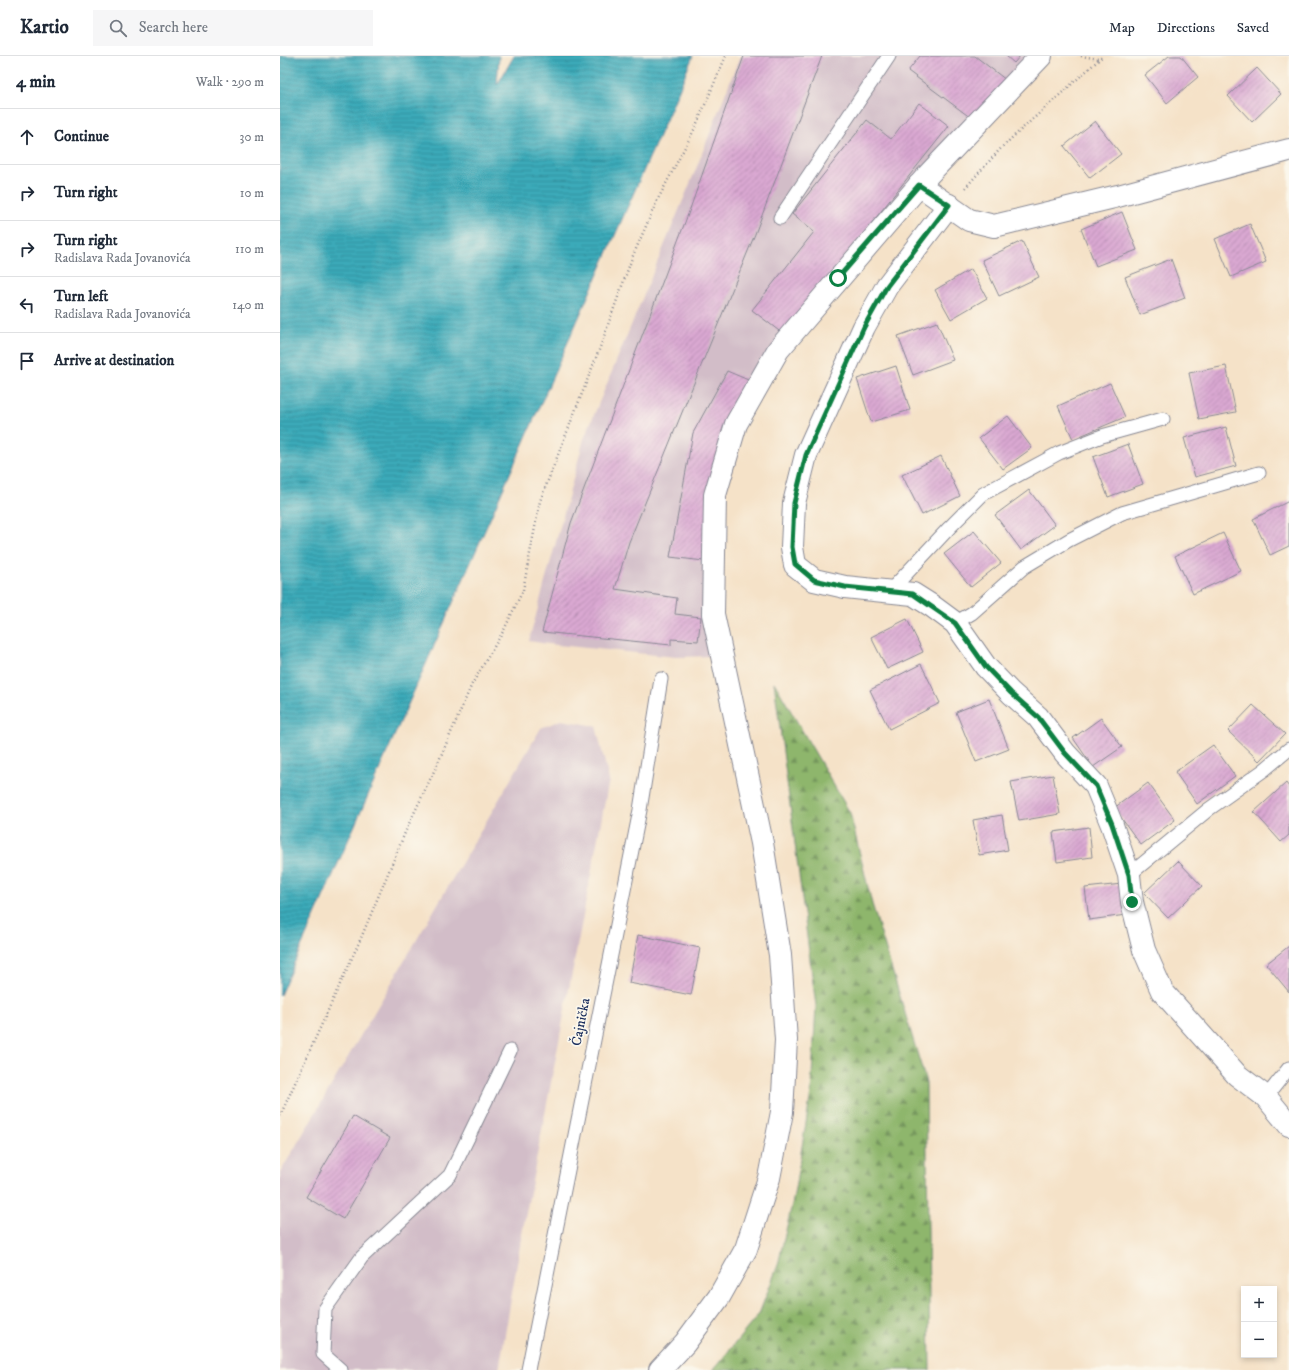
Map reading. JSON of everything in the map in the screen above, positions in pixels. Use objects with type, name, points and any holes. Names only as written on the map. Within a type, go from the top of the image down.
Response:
[{"type":"street","points":[[660,1370],[685,1343],[719,1297],[746,1249],[769,1178],[782,1112],[786,1040],[780,955],[762,842],[713,614],[715,495],[736,424],[778,350],[919,185],[1040,56]]},
{"type":"street","points":[[919,185],[969,220],[994,226],[1118,196],[1289,150]]},
{"type":"street","points":[[949,205],[887,286],[864,327],[806,455],[794,503],[792,547],[795,564],[802,572],[814,580],[832,584],[913,594],[955,623],[986,667],[1011,693],[1038,717],[1065,753],[1096,786],[1112,824],[1129,875],[1132,902],[1144,950],[1162,991],[1237,1075],[1266,1097],[1289,1125]]},
{"type":"lane","points":[[780,218],[889,56]]},
{"type":"lane","points":[[890,591],[948,528],[983,494],[1059,453],[1102,436],[1163,419]]},
{"type":"lane","points":[[955,623],[972,613],[1024,567],[1069,540],[1122,513],[1259,473]]},
{"type":"lane","name":"Čajnička","points":[[528,1370],[640,810],[661,679]]},
{"type":"lane","points":[[1129,875],[1210,809],[1264,770],[1289,749]]},
{"type":"lane","points":[[341,1370],[323,1354],[325,1309],[362,1257],[450,1175],[510,1051]]},
{"type":"lane","points":[[1266,1097],[1289,1068]]},
{"type":"path","points":[[280,1116],[361,938],[407,828],[437,765],[472,684],[504,630],[523,590],[540,501],[599,350],[632,258],[657,201],[695,128],[726,56]]},
{"type":"path","points":[[1081,56],[1100,60]]},
{"type":"path","points":[[949,205],[1004,145],[1103,56]]},
{"type":"shaded area","points":[[740,56],[1028,56],[731,422],[713,656],[676,657],[529,641],[584,439],[696,169]]},
{"type":"shaded area","points":[[561,720],[596,726],[609,780],[522,1234],[499,1370],[280,1370],[280,1173],[541,728]]},
{"type":"green space","points":[[774,682],[850,813],[872,904],[926,1082],[930,1370],[713,1370],[759,1314],[778,1265],[793,1200],[811,1093],[816,1006]]},
{"type":"water","points":[[280,56],[499,56],[497,85],[514,56],[693,56],[280,995]]},
{"type":"building","points":[[744,56],[822,56],[755,234],[629,542],[615,589],[677,598],[675,614],[701,617],[698,641],[671,639],[671,645],[542,632],[571,523],[690,209]]},
{"type":"building","points":[[920,56],[975,56],[1006,80],[971,118],[908,71]]},
{"type":"building","points":[[1006,56],[1020,56],[1014,63]]},
{"type":"building","points":[[1169,56],[1181,56],[1198,77],[1167,103],[1145,75]]},
{"type":"building","points":[[1257,68],[1281,94],[1252,122],[1228,96]]},
{"type":"building","points":[[919,103],[949,126],[783,334],[752,310],[814,232],[792,214],[867,120],[891,139]]},
{"type":"building","points":[[1095,121],[1121,154],[1090,178],[1064,146]]},
{"type":"building","points":[[1122,212],[1137,250],[1096,266],[1081,229]]},
{"type":"building","points":[[1250,224],[1266,262],[1231,277],[1215,239]]},
{"type":"building","points":[[1022,241],[1039,277],[999,296],[982,260]]},
{"type":"building","points":[[1171,259],[1185,298],[1140,315],[1125,277]]},
{"type":"building","points":[[971,269],[987,298],[951,319],[935,290]]},
{"type":"building","points":[[937,322],[953,360],[913,375],[898,336]]},
{"type":"building","points":[[896,366],[910,410],[871,422],[857,379]]},
{"type":"building","points":[[1226,366],[1236,412],[1199,419],[1189,373]]},
{"type":"building","points":[[727,371],[753,382],[704,561],[670,557],[693,433]]},
{"type":"building","points":[[1110,383],[1125,417],[1073,439],[1058,406]]},
{"type":"building","points":[[1008,416],[1032,448],[1003,469],[979,438]]},
{"type":"building","points":[[1226,427],[1236,466],[1195,477],[1184,438]]},
{"type":"building","points":[[1128,444],[1143,484],[1108,497],[1093,457]]},
{"type":"building","points":[[941,456],[960,496],[922,515],[902,475]]},
{"type":"building","points":[[1029,490],[1055,525],[1021,550],[995,515]]},
{"type":"building","points":[[1289,501],[1289,546],[1270,555],[1253,519]]},
{"type":"building","points":[[974,531],[1001,563],[971,587],[944,554]]},
{"type":"building","points":[[1223,533],[1241,571],[1193,594],[1175,556]]},
{"type":"building","points":[[907,619],[923,652],[887,669],[871,637]]},
{"type":"building","points":[[921,664],[940,703],[889,729],[870,690]]},
{"type":"building","points":[[989,699],[1009,749],[976,762],[956,712]]},
{"type":"building","points":[[1253,705],[1285,734],[1259,761],[1228,731]]},
{"type":"building","points":[[1101,718],[1122,747],[1093,767],[1073,738]]},
{"type":"building","points":[[1213,745],[1235,776],[1197,804],[1175,772]]},
{"type":"building","points":[[1053,775],[1060,814],[1019,821],[1011,782]]},
{"type":"building","points":[[1148,783],[1175,820],[1141,845],[1114,808]]},
{"type":"building","points":[[1286,783],[1289,787],[1289,835],[1281,842],[1254,812]]},
{"type":"building","points":[[1002,815],[1008,850],[979,855],[973,820]]},
{"type":"building","points":[[1089,827],[1092,857],[1057,862],[1053,832]]},
{"type":"building","points":[[1178,861],[1202,886],[1168,918],[1144,893]]},
{"type":"building","points":[[1122,884],[1126,915],[1089,920],[1085,888]]},
{"type":"building","points":[[638,935],[700,948],[691,995],[629,983]]},
{"type":"building","points":[[1289,946],[1289,992],[1266,964]]},
{"type":"building","points":[[353,1116],[390,1138],[343,1219],[306,1197]]},
{"type":"route","points":[[838,278],[919,185],[949,205],[887,286],[864,327],[806,455],[794,503],[792,547],[795,564],[802,572],[814,580],[845,587],[913,594],[955,623],[986,667],[1011,693],[1038,717],[1065,753],[1096,786],[1112,824],[1129,875],[1132,902]]}]
